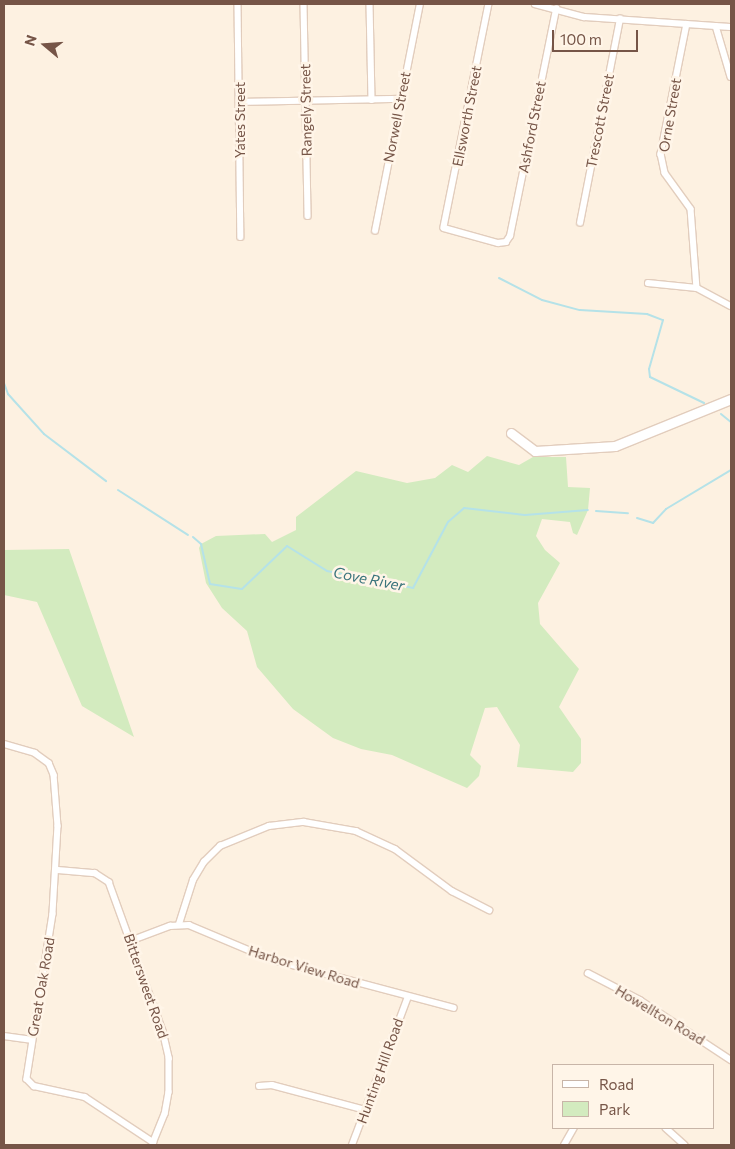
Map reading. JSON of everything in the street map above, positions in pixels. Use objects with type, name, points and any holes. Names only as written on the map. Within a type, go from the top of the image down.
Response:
[{"type":"street","name":"Yates Street","points":[[238,4],[241,237]]},
{"type":"street","name":"Rangely Street","points":[[304,4],[308,216]]},
{"type":"street","points":[[370,4],[372,100]]},
{"type":"street","name":"Norwell Street","points":[[375,231],[420,4]]},
{"type":"street","name":"Ellsworth Street","points":[[489,4],[444,228],[506,242]]},
{"type":"street","points":[[535,4],[584,16],[731,28]]},
{"type":"street","name":"Ashford Street","points":[[506,242],[510,236],[556,9]]},
{"type":"street","name":"Trescott Street","points":[[580,223],[620,19]]},
{"type":"street","name":"Orne Street","points":[[687,24],[662,154],[665,173],[690,209],[697,288]]},
{"type":"street","points":[[716,26],[731,77]]},
{"type":"street","points":[[240,102],[401,99]]},
{"type":"street","points":[[648,283],[697,288],[731,306]]},
{"type":"street","points":[[511,433],[536,451],[615,446],[731,399]]},
{"type":"street","name":"Great Oak Road","points":[[4,744],[40,756],[49,763],[54,774],[58,870],[54,914],[26,1075],[30,1083],[85,1097],[152,1144]]},
{"type":"street","points":[[130,941],[179,924],[193,880],[204,862],[220,846],[268,826],[304,822],[356,831],[395,849],[452,891],[489,910]]},
{"type":"street","name":"Bittersweet Road","points":[[58,870],[91,872],[107,878],[163,1032],[169,1058],[166,1108],[152,1144]]},
{"type":"street","name":"Harbor View Road","points":[[179,924],[270,959],[454,1008]]},
{"type":"street","name":"Howellton Road","points":[[588,973],[640,1000],[731,1060]]},
{"type":"street","name":"Hunting Hill Road","points":[[352,1145],[408,997]]},
{"type":"street","points":[[4,1036],[31,1040]]},
{"type":"street","points":[[259,1086],[272,1085],[366,1110]]},
{"type":"street","points":[[564,1145],[573,1129]]},
{"type":"street","points":[[667,1129],[685,1145]]},
{"type":"green space","points":[[487,456],[519,465],[533,457],[566,457],[568,487],[590,488],[588,510],[577,535],[573,533],[570,522],[542,519],[536,536],[545,550],[560,563],[538,603],[540,624],[579,669],[559,707],[581,739],[581,763],[573,772],[517,767],[520,745],[497,707],[485,708],[470,755],[481,766],[479,776],[467,788],[392,755],[361,749],[333,738],[293,709],[257,667],[247,631],[222,608],[206,583],[199,548],[201,544],[216,536],[265,534],[272,542],[296,530],[296,517],[356,471],[407,483],[435,478],[452,465],[468,472]]},
{"type":"green space","points":[[69,549],[134,737],[82,706],[37,602],[4,595],[4,550]]},
{"type":"waterway","points":[[499,278],[542,300],[580,310],[647,314],[663,320],[649,369],[650,377],[704,403]]},
{"type":"waterway","name":"Cove River","points":[[4,383],[8,394],[44,434],[106,481]]},
{"type":"waterway","points":[[721,414],[731,422]]},
{"type":"waterway","name":"Cove River","points":[[637,518],[653,523],[666,509],[731,470]]},
{"type":"waterway","name":"Cove River","points":[[118,490],[188,535]]},
{"type":"waterway","name":"Cove River","points":[[193,537],[201,544],[210,584],[242,589],[287,546],[327,571],[413,588],[448,522],[464,508],[525,515],[588,510]]},
{"type":"waterway","name":"Cove River","points":[[596,511],[628,513]]}]
